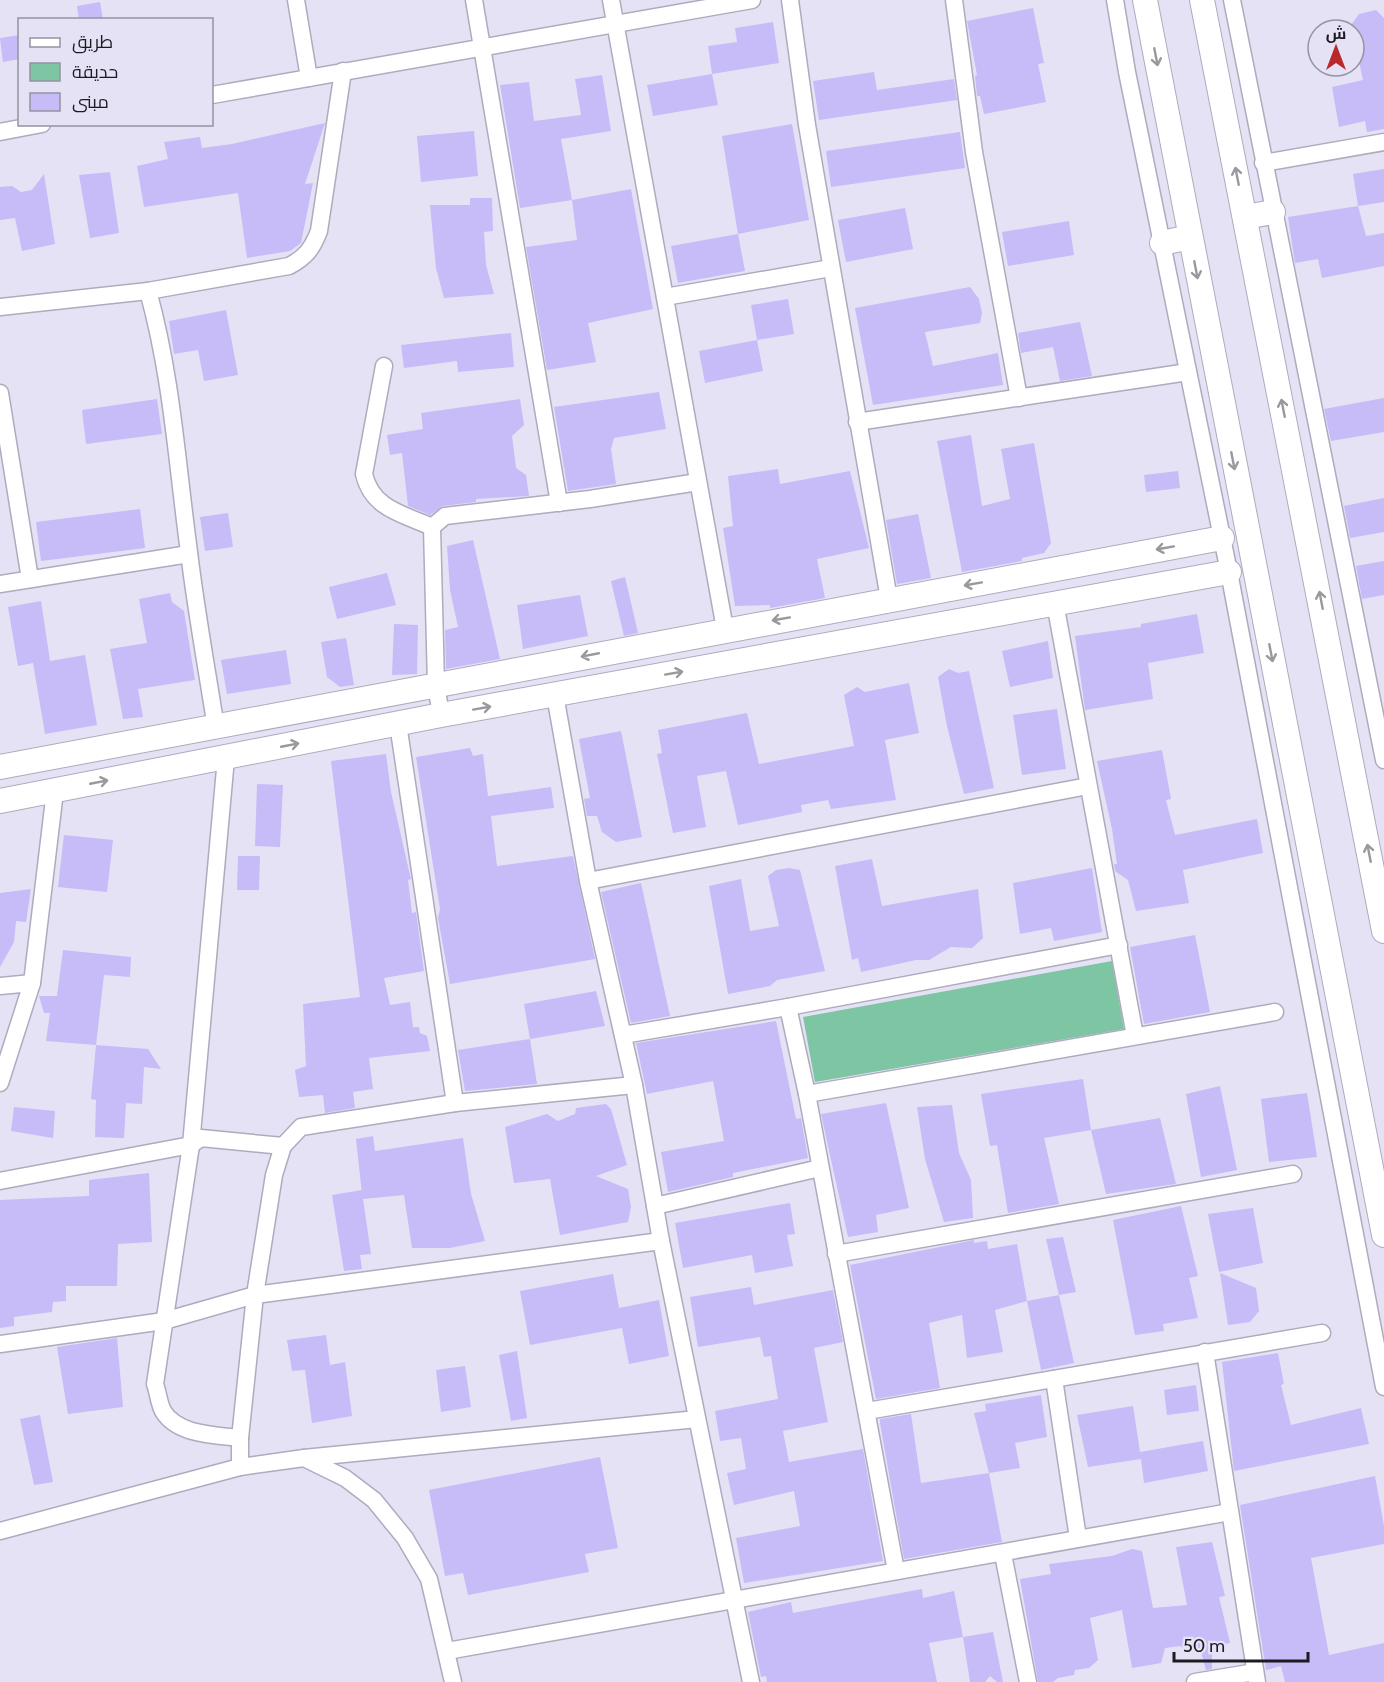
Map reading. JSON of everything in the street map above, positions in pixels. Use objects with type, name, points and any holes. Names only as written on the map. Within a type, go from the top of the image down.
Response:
[{"type":"street","points":[[296,0],[309,78]]},
{"type":"street","points":[[474,0],[559,503]]},
{"type":"street","points":[[611,0],[725,629]]},
{"type":"street","points":[[213,95],[752,0]]},
{"type":"street","points":[[790,0],[807,124],[889,599]]},
{"type":"street","points":[[954,0],[974,152],[1019,398]]},
{"type":"street","points":[[1115,0],[1229,572],[1384,1387]]},
{"type":"street","points":[[1145,0],[1384,1235]]},
{"type":"street","points":[[1202,0],[1384,931]]},
{"type":"street","points":[[1232,0],[1384,760]]},
{"type":"street","points":[[0,307],[148,291],[289,266],[312,249],[319,231],[343,71]]},
{"type":"street","points":[[0,132],[32,126]]},
{"type":"street","points":[[1263,163],[1384,142]]},
{"type":"street","points":[[1245,218],[1273,212]]},
{"type":"street","points":[[1162,243],[1190,237]]},
{"type":"street","points":[[665,297],[831,268]]},
{"type":"street","points":[[148,291],[162,342],[170,386],[189,554],[216,728]]},
{"type":"street","points":[[384,366],[364,474],[368,490],[382,505],[432,527]]},
{"type":"street","points":[[857,422],[1188,372]]},
{"type":"street","points":[[0,393],[30,579]]},
{"type":"street","points":[[432,527],[445,516],[559,503],[698,482]]},
{"type":"street","points":[[432,527],[436,685],[441,715]]},
{"type":"street","points":[[0,767],[216,728],[725,629],[1222,538]]},
{"type":"street","points":[[0,584],[189,554]]},
{"type":"street","points":[[0,801],[441,715],[1229,572]]},
{"type":"street","points":[[1055,603],[1135,1036]]},
{"type":"street","points":[[555,695],[588,881],[634,1085],[661,1241],[751,1682]]},
{"type":"street","points":[[398,724],[455,1103]]},
{"type":"street","points":[[226,758],[191,1145],[155,1384],[162,1410],[174,1424],[197,1432],[240,1438]]},
{"type":"street","points":[[588,881],[1088,786]]},
{"type":"street","points":[[0,1083],[32,983],[55,791]]},
{"type":"street","points":[[623,1035],[788,1007],[1119,945]]},
{"type":"street","points":[[0,986],[32,983]]},
{"type":"street","points":[[788,1007],[807,1094],[896,1571]]},
{"type":"street","points":[[807,1094],[1275,1012]]},
{"type":"street","points":[[240,1467],[240,1438],[255,1295],[274,1175],[283,1146],[301,1126],[455,1103],[634,1085]]},
{"type":"street","points":[[0,1181],[191,1145],[201,1138],[283,1146]]},
{"type":"street","points":[[655,1206],[820,1167]]},
{"type":"street","points":[[836,1254],[1293,1174]]},
{"type":"street","points":[[0,1344],[164,1321],[255,1295],[661,1241]]},
{"type":"street","points":[[867,1411],[1322,1333]]},
{"type":"street","points":[[1195,1682],[1256,1677],[1205,1352]]},
{"type":"street","points":[[1054,1379],[1078,1538]]},
{"type":"street","points":[[0,1531],[240,1467],[304,1458],[697,1419]]},
{"type":"street","points":[[304,1458],[345,1478],[374,1500],[405,1538],[429,1579],[453,1682]]},
{"type":"street","points":[[447,1651],[1230,1512]]},
{"type":"street","points":[[1003,1554],[1028,1682]]},
{"type":"green space","points":[[1112,961],[1124,1029],[815,1082],[803,1017]]},
{"type":"building","points":[[100,2],[103,18],[79,18],[77,6]]},
{"type":"building","points":[[1033,8],[1044,63],[1038,64],[1046,102],[984,114],[980,96],[977,96],[975,76],[977,75],[967,21]]},
{"type":"building","points":[[1376,10],[1384,18],[1384,129],[1367,132],[1365,121],[1339,127],[1332,87],[1366,78],[1366,18],[1356,18],[1359,14]]},
{"type":"building","points":[[773,22],[779,63],[712,74],[708,46],[737,42],[735,28]]},
{"type":"building","points":[[18,35],[18,59],[3,62],[0,38]]},
{"type":"building","points":[[874,72],[877,90],[954,79],[957,100],[819,120],[813,81]]},
{"type":"building","points":[[712,74],[718,105],[653,116],[647,85]]},
{"type":"building","points":[[602,75],[611,131],[561,139],[572,200],[520,208],[500,85],[529,82],[534,121],[581,115],[575,79]]},
{"type":"building","points":[[325,123],[305,184],[313,183],[301,243],[290,251],[247,258],[238,193],[144,207],[137,166],[168,159],[164,142],[200,137],[202,148],[232,144]]},
{"type":"building","points":[[792,124],[809,220],[738,234],[722,136]]},
{"type":"building","points":[[474,131],[478,176],[421,182],[417,136]]},
{"type":"building","points":[[960,132],[965,168],[831,187],[826,151]]},
{"type":"building","points":[[1384,169],[1384,202],[1358,206],[1353,174]]},
{"type":"building","points":[[110,172],[119,233],[90,238],[79,175]]},
{"type":"building","points":[[44,174],[55,244],[22,251],[15,218],[0,220],[0,187],[12,186],[21,192],[32,190]]},
{"type":"building","points":[[631,189],[653,309],[588,323],[596,362],[547,370],[526,247],[577,240],[572,200]]},
{"type":"building","points":[[470,198],[492,198],[493,231],[484,232],[486,265],[494,294],[444,298],[436,268],[430,205],[470,205]]},
{"type":"building","points":[[1358,206],[1366,236],[1384,233],[1384,266],[1322,278],[1318,259],[1295,263],[1288,217]]},
{"type":"building","points":[[905,208],[913,249],[846,262],[838,220]]},
{"type":"building","points":[[1069,221],[1074,255],[1008,266],[1002,232]]},
{"type":"building","points":[[738,234],[745,271],[678,283],[671,246]]},
{"type":"building","points":[[970,287],[979,299],[982,313],[980,323],[925,332],[933,366],[998,353],[1003,385],[873,405],[855,308]]},
{"type":"building","points":[[788,299],[794,334],[757,340],[751,305]]},
{"type":"building","points":[[226,310],[238,375],[204,381],[198,350],[174,354],[169,321]]},
{"type":"building","points":[[1080,322],[1092,376],[1060,381],[1053,347],[1021,353],[1018,333]]},
{"type":"building","points":[[511,333],[514,367],[458,372],[457,361],[404,368],[401,345]]},
{"type":"building","points":[[757,340],[763,371],[705,383],[699,351]]},
{"type":"building","points":[[659,392],[666,429],[614,438],[611,449],[616,484],[568,491],[554,407]]},
{"type":"building","points":[[1384,398],[1384,432],[1331,441],[1324,409]]},
{"type":"building","points":[[157,399],[162,434],[86,444],[82,410]]},
{"type":"building","points":[[520,399],[524,425],[512,436],[516,468],[526,475],[529,496],[476,499],[476,502],[443,506],[430,515],[408,506],[402,453],[390,455],[387,435],[423,429],[421,413]]},
{"type":"building","points":[[971,435],[982,506],[1010,499],[1001,449],[1034,443],[1051,543],[1044,553],[1022,558],[1022,561],[962,572],[937,441]]},
{"type":"building","points":[[778,469],[780,484],[850,471],[869,548],[817,559],[825,598],[770,608],[770,605],[735,606],[723,528],[733,526],[728,476]]},
{"type":"building","points":[[1178,471],[1180,488],[1146,492],[1144,475]]},
{"type":"building","points":[[1384,498],[1384,532],[1350,538],[1344,506]]},
{"type":"building","points":[[140,509],[145,548],[41,561],[36,522]]},
{"type":"building","points":[[228,513],[233,547],[205,551],[200,517]]},
{"type":"building","points":[[918,514],[931,578],[897,584],[886,520]]},
{"type":"building","points":[[473,540],[500,659],[446,669],[445,630],[458,627],[450,590],[447,546]]},
{"type":"building","points":[[1384,561],[1384,595],[1362,599],[1356,566]]},
{"type":"building","points":[[387,573],[396,605],[337,619],[329,587]]},
{"type":"building","points":[[625,577],[638,633],[624,636],[611,581]]},
{"type":"building","points":[[170,593],[172,602],[184,611],[195,680],[138,689],[143,717],[123,719],[110,649],[147,643],[139,599]]},
{"type":"building","points":[[580,595],[588,636],[523,649],[517,605]]},
{"type":"building","points":[[41,601],[50,661],[85,655],[97,725],[45,734],[33,663],[18,666],[8,607]]},
{"type":"building","points":[[1197,614],[1204,653],[1148,663],[1153,699],[1085,710],[1075,636],[1141,627],[1141,624]]},
{"type":"building","points":[[394,624],[418,625],[417,674],[392,675]]},
{"type":"building","points":[[346,638],[354,685],[340,687],[327,677],[321,642]]},
{"type":"building","points":[[1048,641],[1053,678],[1010,687],[1002,651]]},
{"type":"building","points":[[286,650],[291,684],[227,694],[221,660]]},
{"type":"building","points":[[949,669],[958,673],[969,671],[994,788],[964,794],[947,726],[938,677]]},
{"type":"building","points":[[909,683],[919,733],[885,740],[896,800],[831,809],[828,800],[801,805],[802,812],[738,825],[726,771],[697,776],[706,827],[673,833],[657,754],[662,753],[658,730],[747,713],[759,764],[854,746],[844,695],[857,687],[865,692]]},
{"type":"building","points":[[1057,709],[1066,769],[1022,775],[1013,715]]},
{"type":"building","points":[[621,731],[642,837],[616,842],[602,832],[597,816],[587,816],[584,799],[590,798],[579,739]]},
{"type":"building","points":[[470,748],[473,756],[483,754],[488,796],[551,787],[554,808],[491,816],[497,866],[573,856],[595,959],[450,984],[438,918],[440,909],[416,757]]},
{"type":"building","points":[[1162,750],[1171,799],[1166,800],[1175,835],[1257,819],[1263,853],[1183,870],[1189,903],[1136,911],[1128,880],[1115,871],[1114,864],[1117,864],[1112,829],[1097,761]]},
{"type":"building","points":[[386,754],[391,792],[411,879],[408,880],[412,913],[416,912],[424,971],[384,978],[390,1005],[410,1002],[413,1027],[419,1027],[420,1033],[427,1036],[430,1051],[369,1058],[373,1089],[353,1092],[355,1108],[325,1113],[323,1095],[299,1097],[295,1070],[306,1066],[303,1004],[360,997],[331,761]]},
{"type":"building","points":[[257,784],[283,785],[280,847],[255,846]]},
{"type":"building","points":[[64,835],[113,840],[107,892],[58,887]]},
{"type":"building","points":[[238,856],[260,856],[259,890],[237,890]]},
{"type":"building","points":[[872,859],[882,906],[978,889],[983,938],[972,948],[951,947],[929,960],[916,960],[861,972],[858,958],[852,960],[835,866]]},
{"type":"building","points":[[789,868],[800,870],[825,971],[777,980],[770,986],[728,994],[709,886],[741,879],[750,931],[779,926],[768,876],[776,870]]},
{"type":"building","points":[[1092,868],[1102,932],[1054,941],[1051,928],[1020,934],[1013,883]]},
{"type":"building","points":[[641,883],[670,1016],[631,1023],[601,892]]},
{"type":"building","points":[[31,889],[26,922],[16,921],[14,942],[0,967],[0,893]]},
{"type":"building","points":[[1195,935],[1210,1012],[1144,1024],[1130,947]]},
{"type":"building","points":[[63,950],[131,957],[130,977],[104,975],[96,1045],[46,1041],[50,1013],[44,1013],[39,996],[57,996]]},
{"type":"building","points":[[596,991],[605,1026],[530,1039],[524,1004]]},
{"type":"building","points":[[776,1021],[796,1119],[801,1118],[808,1158],[733,1173],[733,1177],[668,1192],[661,1152],[724,1141],[713,1081],[647,1094],[636,1043]]},
{"type":"building","points":[[530,1039],[537,1084],[465,1091],[458,1050]]},
{"type":"building","points":[[96,1045],[148,1049],[161,1069],[144,1067],[142,1104],[126,1103],[124,1138],[95,1137],[96,1100],[91,1099]]},
{"type":"building","points":[[1083,1079],[1091,1130],[1044,1138],[1059,1204],[1008,1213],[997,1145],[990,1146],[981,1094]]},
{"type":"building","points":[[1220,1086],[1237,1170],[1201,1177],[1186,1094]]},
{"type":"building","points":[[1307,1093],[1317,1157],[1269,1162],[1261,1099]]},
{"type":"building","points":[[886,1103],[909,1208],[876,1215],[878,1232],[848,1237],[821,1114]]},
{"type":"building","points":[[606,1104],[611,1109],[627,1165],[596,1176],[628,1189],[631,1207],[628,1222],[560,1235],[550,1179],[514,1183],[505,1127],[547,1114],[558,1121],[575,1114],[576,1108]]},
{"type":"building","points":[[952,1105],[959,1153],[971,1180],[973,1218],[944,1222],[925,1159],[917,1107]]},
{"type":"building","points":[[14,1107],[55,1111],[53,1138],[11,1131]]},
{"type":"building","points":[[1160,1118],[1176,1184],[1106,1194],[1091,1130]]},
{"type":"building","points":[[373,1136],[375,1151],[463,1138],[471,1194],[485,1241],[450,1248],[412,1248],[404,1195],[363,1199],[371,1254],[360,1255],[362,1269],[344,1271],[332,1195],[362,1190],[356,1139]]},
{"type":"building","points":[[149,1173],[152,1242],[118,1244],[117,1286],[66,1286],[66,1301],[53,1302],[52,1312],[14,1317],[14,1326],[0,1328],[0,1200],[89,1196],[89,1180]]},
{"type":"building","points":[[790,1203],[795,1234],[787,1235],[793,1266],[755,1273],[752,1255],[683,1268],[675,1223]]},
{"type":"building","points":[[1181,1206],[1198,1276],[1189,1278],[1198,1318],[1163,1324],[1164,1331],[1135,1335],[1113,1220]]},
{"type":"building","points":[[1253,1208],[1263,1263],[1219,1272],[1208,1214]]},
{"type":"building","points":[[1063,1237],[1076,1292],[1059,1295],[1046,1239]]},
{"type":"building","points":[[974,1240],[974,1243],[987,1241],[988,1249],[1017,1244],[1027,1301],[995,1310],[1003,1352],[967,1358],[962,1315],[929,1323],[940,1388],[876,1399],[850,1265]]},
{"type":"building","points":[[1220,1273],[1256,1288],[1259,1311],[1250,1322],[1228,1325]]},
{"type":"building","points":[[613,1274],[619,1308],[659,1300],[669,1356],[629,1364],[622,1328],[530,1345],[520,1291]]},
{"type":"building","points":[[751,1287],[754,1305],[833,1290],[843,1342],[814,1348],[828,1422],[783,1431],[789,1462],[863,1449],[883,1561],[744,1583],[736,1538],[800,1526],[794,1491],[734,1505],[727,1473],[746,1469],[741,1438],[720,1441],[715,1411],[778,1399],[771,1356],[764,1357],[760,1337],[698,1347],[690,1297]]},
{"type":"building","points":[[1059,1295],[1074,1363],[1041,1370],[1027,1301]]},
{"type":"building","points":[[326,1335],[330,1365],[345,1362],[352,1416],[312,1423],[305,1370],[292,1371],[287,1340]]},
{"type":"building","points":[[117,1338],[123,1407],[68,1414],[57,1347]]},
{"type":"building","points":[[517,1351],[527,1418],[511,1421],[499,1355]]},
{"type":"building","points":[[1278,1353],[1284,1384],[1281,1385],[1291,1425],[1361,1408],[1369,1444],[1234,1471],[1222,1362]]},
{"type":"building","points":[[465,1366],[471,1407],[441,1412],[436,1370]]},
{"type":"building","points":[[1196,1385],[1199,1411],[1167,1415],[1164,1390]]},
{"type":"building","points":[[1041,1395],[1047,1437],[1015,1443],[1020,1468],[989,1473],[974,1413],[986,1411],[985,1404]]},
{"type":"building","points":[[1133,1406],[1140,1452],[1203,1441],[1208,1471],[1144,1483],[1141,1459],[1088,1467],[1077,1415]]},
{"type":"building","points":[[911,1414],[921,1483],[989,1473],[1002,1542],[904,1559],[880,1419]]},
{"type":"building","points":[[40,1415],[53,1482],[34,1485],[20,1419]]},
{"type":"building","points":[[600,1457],[618,1548],[585,1554],[589,1572],[468,1595],[463,1573],[445,1576],[429,1490]]},
{"type":"building","points":[[1375,1476],[1384,1526],[1384,1544],[1311,1558],[1329,1655],[1384,1643],[1384,1682],[1285,1682],[1281,1666],[1266,1670],[1240,1505]]},
{"type":"building","points":[[1212,1542],[1225,1596],[1219,1597],[1230,1643],[1212,1646],[1212,1669],[1206,1670],[1200,1648],[1188,1652],[1180,1646],[1165,1648],[1161,1663],[1132,1668],[1122,1610],[1090,1618],[1098,1660],[1089,1668],[1075,1670],[1074,1675],[1058,1678],[1053,1682],[1038,1682],[1020,1579],[1051,1574],[1049,1564],[1112,1556],[1132,1549],[1142,1551],[1153,1608],[1187,1605],[1176,1547]]},
{"type":"building","points":[[922,1589],[923,1598],[954,1591],[963,1637],[929,1643],[937,1682],[767,1682],[766,1676],[761,1677],[748,1612],[791,1602],[793,1613]]},
{"type":"building","points":[[993,1632],[1003,1682],[997,1682],[990,1676],[985,1682],[970,1682],[963,1637]]}]
